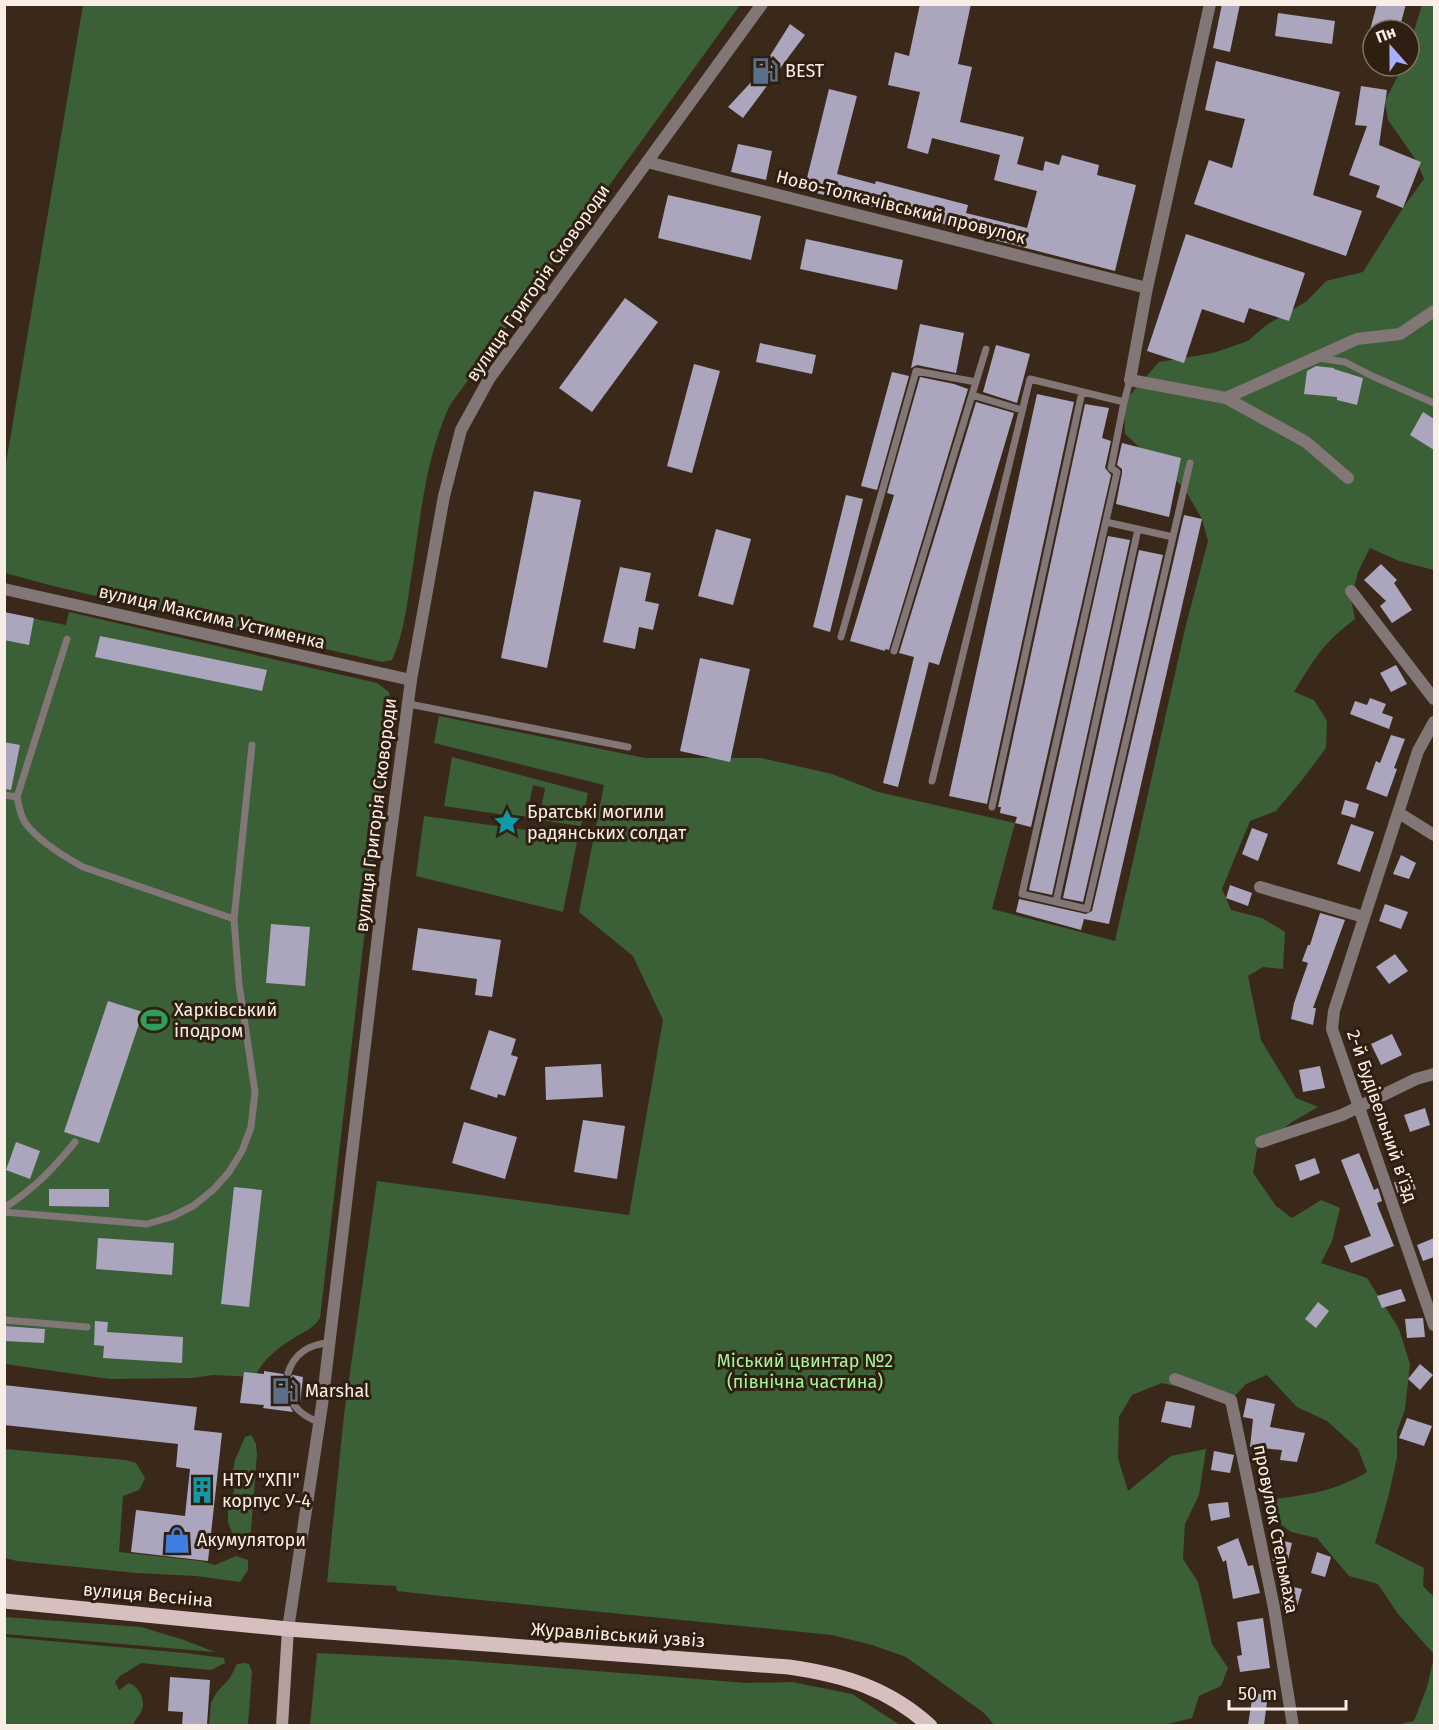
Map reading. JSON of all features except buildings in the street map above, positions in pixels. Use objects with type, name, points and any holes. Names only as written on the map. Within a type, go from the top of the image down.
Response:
[{"type":"main road","name":"вулиця Весніна","points":[[4,1601],[288,1629]]},
{"type":"main road","name":"вулиця Григорія Сковороди","points":[[282,1725],[288,1629]]},
{"type":"main road","name":"Журавлівський узвіз","points":[[288,1629],[821,1672],[853,1680],[887,1694],[930,1725]]},
{"type":"street","name":"вулиця Григорія Сковороди","points":[[288,1629],[319,1422],[411,680],[444,496],[460,430],[489,379],[762,4]]},
{"type":"street","points":[[1210,4],[1147,288],[1130,380],[1226,398],[1306,442],[1348,478]]},
{"type":"street","name":"Ново-Толкачівський провулок","points":[[647,162],[1147,288]]},
{"type":"street","points":[[1226,398],[1358,339],[1400,334],[1434,310]]},
{"type":"street","name":"вулиця Максима Устименка","points":[[4,589],[411,680]]},
{"type":"street","points":[[1351,591],[1434,699]]},
{"type":"street","name":"2-й Будівельний в’їзд","points":[[1434,722],[1418,751],[1334,1011],[1332,1029],[1434,1325]]},
{"type":"street","points":[[1399,813],[1434,835]]},
{"type":"street","points":[[1260,887],[1364,917]]},
{"type":"street","points":[[1261,1142],[1342,1115],[1416,1079],[1434,1074]]},
{"type":"street","name":"провулок Стельмаха","points":[[1175,1379],[1232,1400],[1274,1608],[1293,1725]]},
{"type":"lane","points":[[894,651],[986,349]]},
{"type":"lane","points":[[1314,357],[1345,362],[1434,402]]},
{"type":"lane","points":[[841,637],[916,371],[976,382]]},
{"type":"lane","points":[[932,781],[1030,379],[1124,402]]},
{"type":"lane","points":[[1130,380],[1111,468],[1117,472],[1022,894],[1087,909],[1190,463]]},
{"type":"lane","points":[[992,807],[1082,392]]},
{"type":"lane","points":[[972,395],[1022,410]]},
{"type":"lane","points":[[1106,522],[1173,537]]},
{"type":"lane","points":[[1056,902],[1138,529]]},
{"type":"lane","points":[[67,639],[17,797],[20,812],[26,824],[61,855],[83,867],[234,919]]},
{"type":"lane","points":[[409,704],[628,747]]},
{"type":"lane","points":[[4,1210],[147,1224],[171,1217],[193,1206],[213,1190],[229,1172],[242,1151],[251,1127],[255,1092],[239,984],[234,919],[252,745]]},
{"type":"lane","points":[[4,795],[17,797]]},
{"type":"lane","points":[[4,1210],[49,1174],[75,1142]]},
{"type":"lane","points":[[4,1320],[87,1327]]},
{"type":"lane","points":[[288,1373],[294,1360],[302,1352],[311,1346],[329,1343]]},
{"type":"lane","points":[[289,1396],[302,1414],[319,1422]]},
{"type":"green space","points":[[83,5],[740,5],[450,405],[434,448],[420,516],[405,614],[399,642],[392,660],[382,662],[5,573],[5,469]]},
{"type":"green space","name":"Міський цвинтар №2 (північна частина)","points":[[1422,5],[1434,5],[1434,570],[1399,561],[1370,548],[1358,572],[1351,599],[1355,619],[1335,635],[1320,652],[1294,692],[1314,700],[1327,721],[1326,748],[1276,811],[1250,821],[1222,889],[1231,910],[1262,918],[1285,932],[1283,969],[1263,967],[1248,976],[1261,1040],[1296,1098],[1318,1107],[1292,1122],[1257,1149],[1253,1173],[1276,1206],[1292,1218],[1321,1200],[1340,1208],[1332,1241],[1321,1263],[1367,1278],[1399,1329],[1410,1364],[1405,1409],[1397,1432],[1397,1457],[1375,1543],[1424,1568],[1423,1586],[1434,1597],[1434,1654],[1398,1614],[1378,1584],[1349,1576],[1317,1538],[1291,1532],[1270,1516],[1276,1499],[1323,1491],[1344,1484],[1367,1472],[1358,1449],[1327,1421],[1297,1407],[1267,1375],[1246,1384],[1231,1400],[1162,1383],[1132,1395],[1119,1417],[1118,1458],[1128,1491],[1171,1456],[1206,1449],[1199,1495],[1185,1524],[1183,1559],[1198,1582],[1212,1644],[1228,1668],[1221,1686],[1199,1696],[1192,1718],[1164,1725],[994,1725],[984,1713],[906,1657],[872,1645],[832,1635],[441,1596],[397,1591],[396,1586],[327,1582],[344,1415],[377,1181],[629,1215],[663,1020],[633,956],[579,912],[604,785],[434,743],[439,716],[645,758],[761,758],[832,774],[878,792],[1015,823],[992,909],[1115,941],[1185,629],[1208,541],[1202,519],[1184,488],[1125,434],[1124,402],[1159,362],[1213,353],[1248,341],[1265,326],[1307,301],[1326,281],[1363,272],[1424,179],[1416,160],[1388,120],[1385,101],[1397,78],[1421,78],[1421,18],[1418,18]]},
{"type":"green space","name":"Харківський іподром","points":[[69,612],[377,683],[389,692],[391,705],[320,1318],[312,1327],[272,1354],[255,1377],[213,1375],[192,1378],[109,1379],[5,1364],[5,613],[66,625]]},
{"type":"green space","points":[[452,757],[588,793],[581,826],[539,820],[545,788],[533,785],[526,818],[444,806]]},
{"type":"green space","points":[[424,816],[578,837],[563,912],[416,876]]},
{"type":"green space","points":[[251,1435],[256,1444],[257,1454],[251,1531],[246,1539],[234,1538],[228,1522],[228,1507],[234,1490],[232,1475],[235,1460],[245,1437]]},
{"type":"green space","points":[[5,1449],[126,1460],[136,1463],[145,1478],[139,1490],[123,1496],[119,1552],[201,1561],[215,1565],[236,1556],[248,1560],[248,1570],[240,1582],[5,1558]]},
{"type":"green space","points":[[4,1617],[141,1627],[215,1652],[5,1634]]},
{"type":"green space","points":[[5,1637],[185,1653],[224,1658],[225,1663],[211,1670],[141,1663],[120,1676],[115,1682],[119,1690],[129,1683],[139,1691],[142,1699],[143,1708],[133,1725],[5,1725]]},
{"type":"green space","points":[[317,1653],[457,1660],[747,1683],[792,1682],[852,1694],[900,1725],[310,1725]]},
{"type":"green space","points":[[1434,1657],[1434,1725],[1396,1725],[1414,1721],[1427,1687]]},
{"type":"green space","points":[[237,1664],[249,1664],[252,1672],[248,1725],[209,1725],[211,1703],[217,1692],[230,1678]]},
{"type":"place","name":"BEST","points":[[765,71]]},
{"type":"place","name":"Братські могили радянських солдат","points":[[507,822]]},
{"type":"place","name":"Харківський іподром","points":[[154,1020]]},
{"type":"place","name":"Marshal","points":[[285,1391]]},
{"type":"place","name":"НТУ \"ХПІ\" корпус У-4","points":[[202,1490]]},
{"type":"place","name":"Акумулятори","points":[[177,1540]]}]
